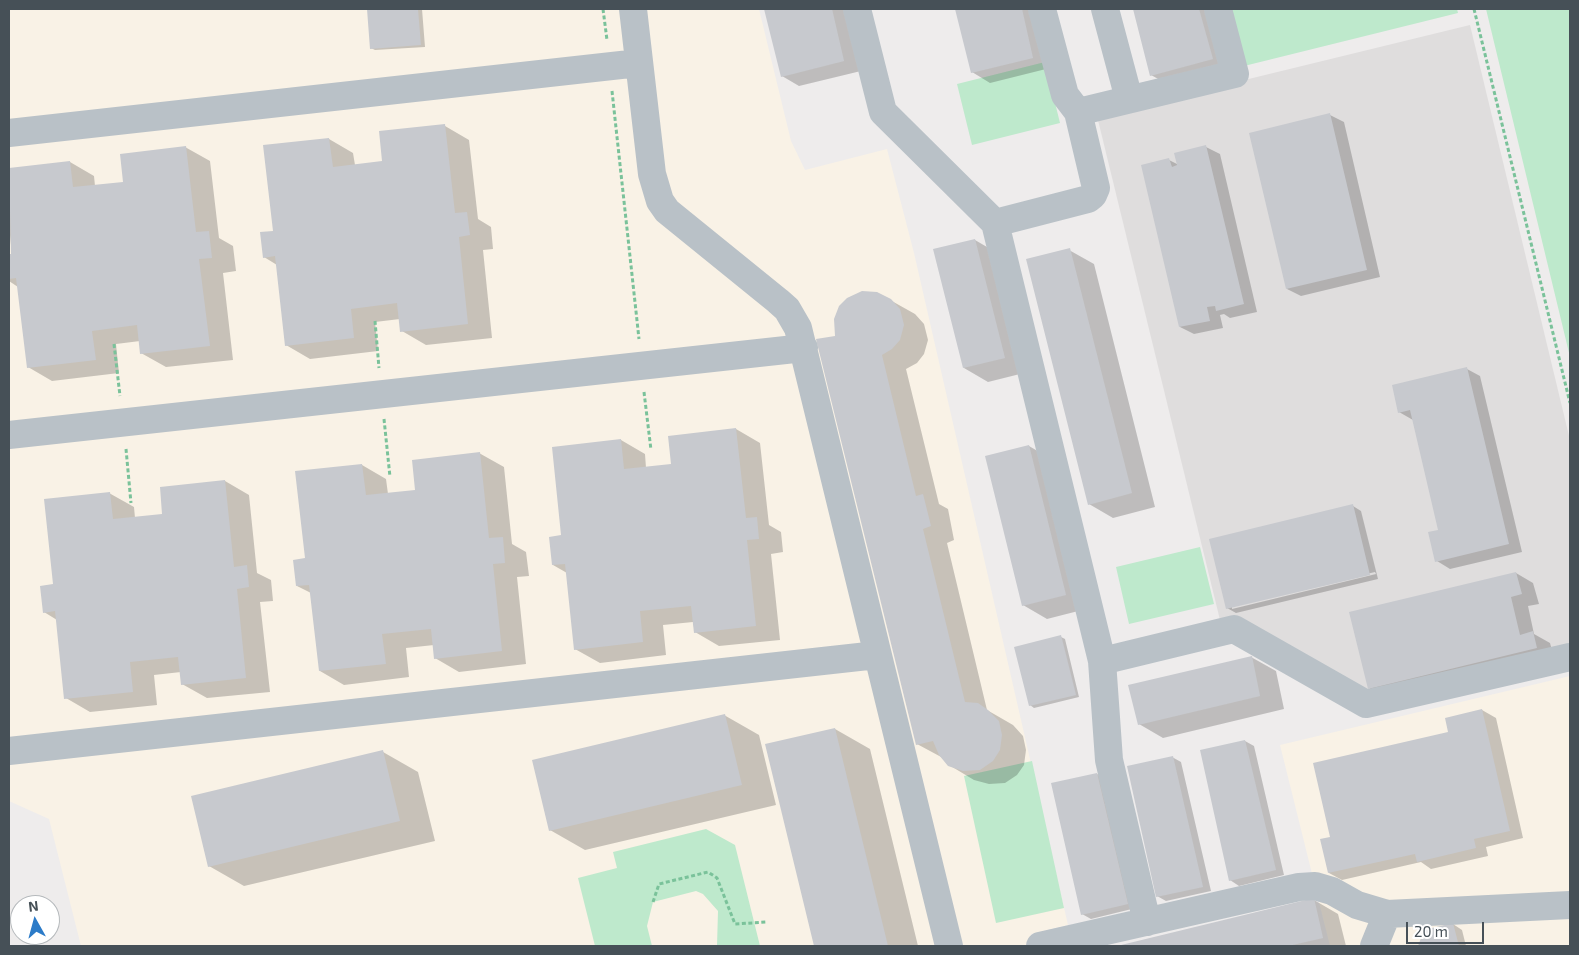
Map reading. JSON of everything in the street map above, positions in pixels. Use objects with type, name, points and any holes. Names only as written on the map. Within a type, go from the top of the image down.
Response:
[{"type":"street","points":[[633,9],[652,174],[660,201],[667,211],[787,309],[798,328],[949,946]]},
{"type":"street","points":[[857,9],[883,112],[995,223],[1102,661],[1109,760],[1147,922]]},
{"type":"street","points":[[995,223],[1080,201],[1093,195],[1096,188],[1078,112],[1065,95],[1042,9]]},
{"type":"street","points":[[1105,9],[1129,99]]},
{"type":"street","points":[[1078,112],[1235,74],[1218,9]]},
{"type":"street","points":[[9,133],[639,63]]},
{"type":"street","points":[[9,435],[804,348]]},
{"type":"street","points":[[1102,661],[1234,629],[1366,704],[1570,658]]},
{"type":"street","points":[[9,751],[877,655]]},
{"type":"street","points":[[1040,946],[1299,888],[1316,886],[1332,891],[1357,905],[1386,914],[1570,905]]},
{"type":"street","points":[[1374,946],[1386,914]]},
{"type":"path","points":[[603,9],[651,450]]},
{"type":"path","points":[[1474,9],[1570,403]]},
{"type":"path","points":[[653,902],[659,884],[708,872],[717,878],[736,924],[766,922]]},
{"type":"shaded area","points":[[9,9],[759,9],[791,141],[805,170],[887,149],[914,253],[1068,925],[1031,934],[1034,946],[81,946],[49,819],[9,801]]},
{"type":"shaded area","points":[[1470,25],[1570,440],[1570,649],[1369,697],[1220,620],[1097,116]]},
{"type":"shaded area","points":[[1570,676],[1570,946],[1330,946],[1280,745]]},
{"type":"green space","points":[[1221,9],[1457,9],[1458,13],[1236,68]]},
{"type":"green space","points":[[1486,9],[1570,9],[1570,357]]},
{"type":"green space","points":[[1045,62],[1060,123],[972,145],[957,84]]},
{"type":"green space","points":[[1200,547],[1214,604],[1129,624],[1116,567]]},
{"type":"green space","points":[[1032,761],[1064,908],[996,923],[964,776]]},
{"type":"green space","points":[[706,829],[735,845],[760,946],[717,946],[718,911],[703,894],[696,891],[653,902],[647,926],[652,946],[595,946],[578,878],[617,868],[613,852]]},
{"type":"building","points":[[367,9],[418,9],[421,45],[370,49]]},
{"type":"building","points":[[764,9],[832,9],[844,61],[781,77]]},
{"type":"building","points":[[955,9],[1022,9],[1033,58],[971,73]]},
{"type":"building","points":[[1133,9],[1199,9],[1213,59],[1150,76]]},
{"type":"building","points":[[1330,113],[1367,270],[1286,289],[1249,133]]},
{"type":"building","points":[[445,124],[455,213],[467,212],[470,235],[459,237],[468,324],[400,332],[397,303],[351,309],[354,338],[285,346],[275,256],[263,258],[260,232],[273,231],[263,145],[329,138],[333,167],[382,161],[379,131]]},
{"type":"building","points":[[1206,145],[1244,304],[1216,311],[1215,306],[1207,307],[1210,321],[1179,327],[1141,165],[1169,158],[1172,167],[1177,165],[1174,153]]},
{"type":"building","points":[[186,146],[196,232],[209,231],[212,258],[199,259],[210,346],[140,354],[137,325],[92,331],[96,360],[27,368],[16,278],[9,279],[9,254],[11,254],[9,168],[70,161],[73,187],[123,182],[120,154]]},
{"type":"building","points":[[975,239],[1005,358],[963,368],[933,249]]},
{"type":"building","points":[[1070,248],[1132,493],[1088,505],[1026,259]]},
{"type":"building","points":[[862,291],[877,292],[891,299],[900,309],[904,325],[900,340],[892,349],[882,355],[916,496],[923,494],[931,526],[923,529],[965,702],[978,703],[988,710],[999,721],[1002,735],[1000,750],[993,761],[980,770],[963,771],[948,766],[939,755],[933,741],[916,745],[816,339],[835,336],[834,319],[839,306],[847,298]]},
{"type":"building","points":[[1467,367],[1509,544],[1435,562],[1428,532],[1438,530],[1410,410],[1398,413],[1392,385]]},
{"type":"building","points":[[736,428],[746,518],[757,517],[759,539],[747,540],[756,626],[694,633],[691,606],[640,611],[643,642],[574,650],[565,564],[552,565],[549,537],[561,535],[552,447],[621,439],[624,469],[671,464],[668,436]]},
{"type":"building","points":[[1029,445],[1066,595],[1022,606],[985,456]]},
{"type":"building","points":[[480,452],[489,538],[503,537],[505,563],[493,564],[502,651],[434,659],[431,629],[382,634],[386,664],[319,671],[309,585],[296,586],[293,560],[305,558],[295,471],[362,464],[366,495],[415,490],[412,460]]},
{"type":"building","points":[[225,480],[234,567],[247,565],[249,587],[237,589],[246,678],[181,685],[178,657],[130,662],[133,692],[64,699],[55,611],[43,613],[40,586],[53,584],[44,499],[110,492],[113,519],[162,514],[160,487]]},
{"type":"building","points":[[1353,504],[1370,575],[1226,609],[1209,539]]},
{"type":"building","points":[[1516,572],[1522,594],[1511,597],[1520,635],[1533,631],[1537,648],[1368,689],[1349,612]]},
{"type":"building","points":[[1061,635],[1076,695],[1029,706],[1014,647]]},
{"type":"building","points":[[1252,656],[1260,696],[1138,725],[1128,685]]},
{"type":"building","points":[[1482,709],[1510,831],[1474,839],[1476,848],[1417,862],[1415,854],[1328,873],[1320,839],[1330,837],[1313,763],[1448,732],[1445,718]]},
{"type":"building","points":[[725,714],[742,785],[549,831],[532,760]]},
{"type":"building","points":[[835,728],[888,946],[814,946],[765,744]]},
{"type":"building","points":[[1245,740],[1276,870],[1229,881],[1200,750]]},
{"type":"building","points":[[383,750],[400,821],[208,867],[191,796]]},
{"type":"building","points":[[1173,756],[1203,887],[1156,897],[1127,766]]},
{"type":"building","points":[[1097,773],[1128,904],[1081,915],[1051,783]]},
{"type":"building","points":[[1314,898],[1323,938],[1288,946],[1117,946]]},
{"type":"building","points":[[1453,923],[1459,946],[1418,946],[1424,930]]}]
